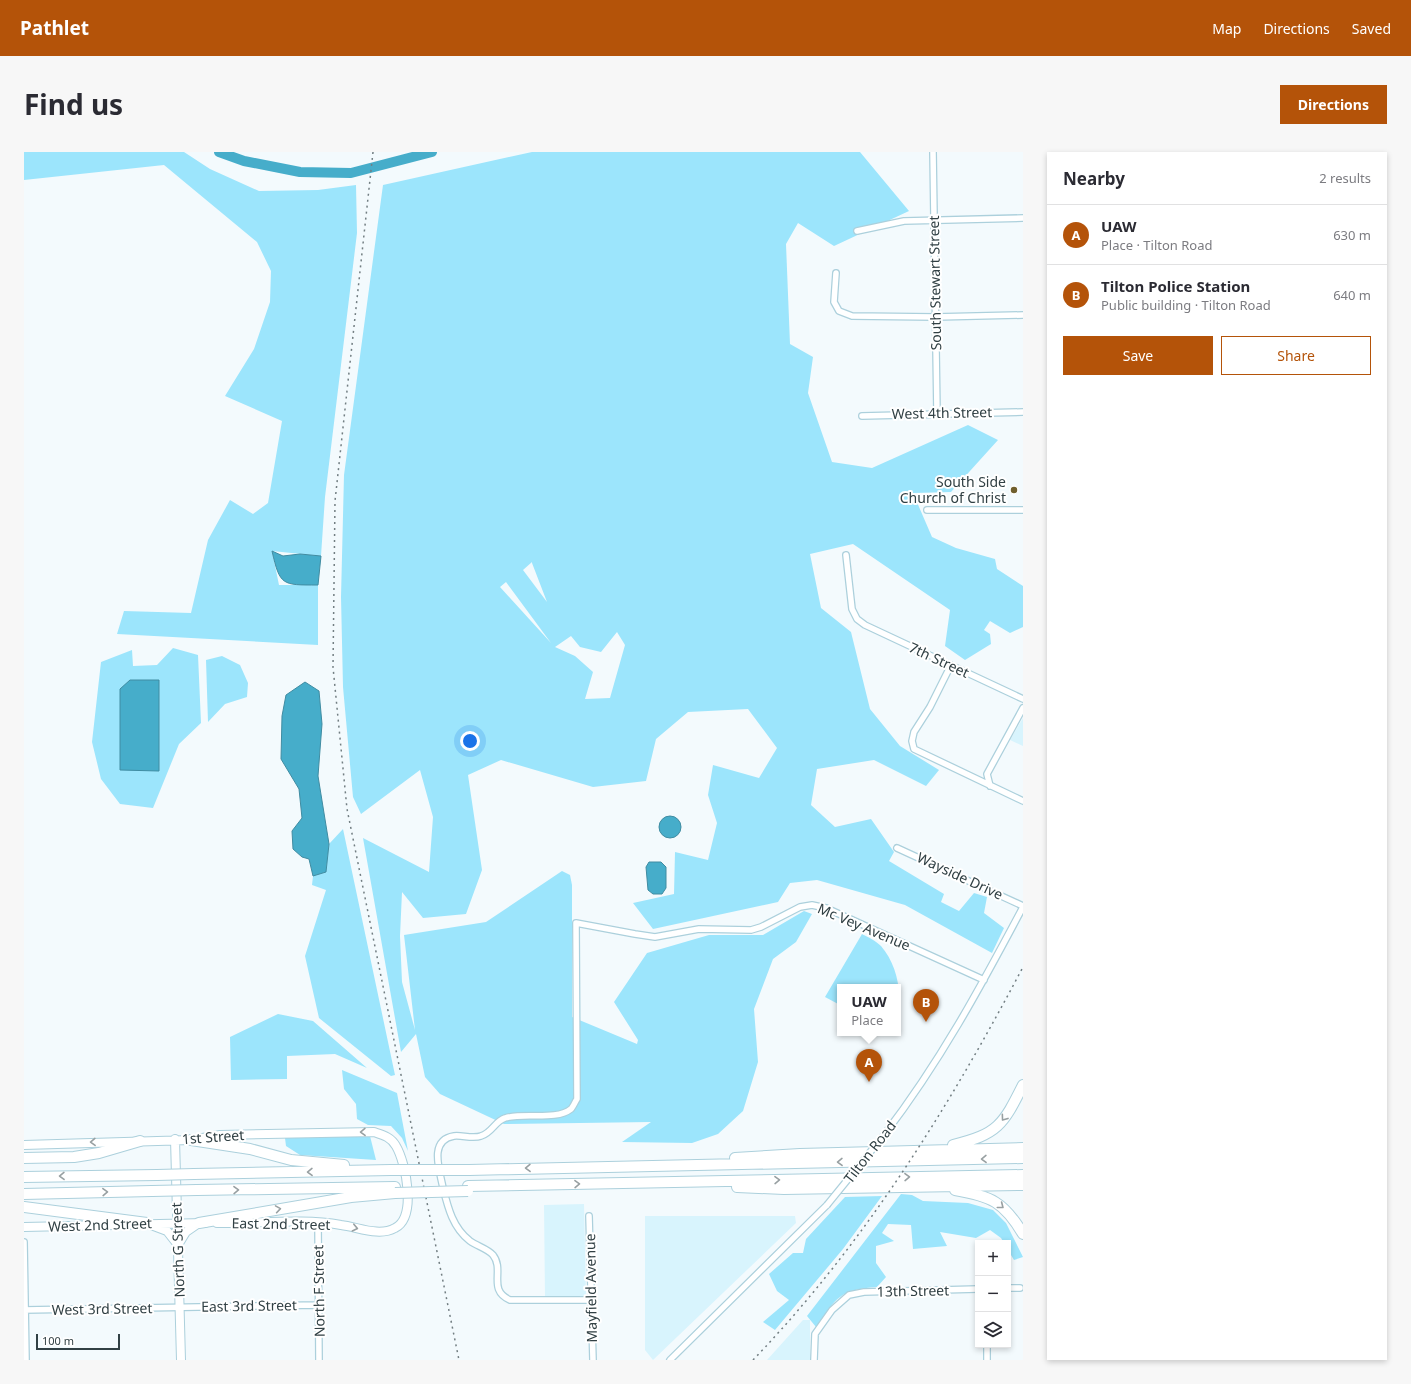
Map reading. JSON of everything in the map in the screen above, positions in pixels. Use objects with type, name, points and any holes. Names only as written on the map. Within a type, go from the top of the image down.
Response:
[{"type":"highway","points":[[933,1149],[978,1139],[990,1133],[1002,1122],[1023,1085]]},
{"type":"highway","points":[[191,1140],[250,1149],[291,1160],[380,1170]]},
{"type":"highway","points":[[24,1158],[74,1156],[99,1153],[140,1141]]},
{"type":"highway","points":[[588,1167],[800,1154],[933,1149],[1023,1148]]},
{"type":"highway","points":[[24,1177],[380,1170],[469,1170],[1023,1158]]},
{"type":"highway","points":[[24,1194],[197,1190],[395,1190],[668,1182],[1023,1175]]},
{"type":"highway","points":[[668,1182],[784,1189],[1023,1185]]},
{"type":"highway","points":[[923,1186],[973,1193],[994,1200],[1006,1210],[1023,1234]]},
{"type":"highway","points":[[198,1223],[395,1190]]},
{"type":"highway","points":[[24,1207],[148,1223]]},
{"type":"street","name":"South Stewart Street","points":[[933,152],[938,413]]},
{"type":"street","points":[[857,231],[904,221],[1023,218]]},
{"type":"street","points":[[836,273],[834,302],[839,311],[852,316],[935,317],[1023,315]]},
{"type":"street","name":"West 4th Street","points":[[862,416],[1023,412]]},
{"type":"street","points":[[927,510],[1023,510]]},
{"type":"street","name":"7th Street","points":[[846,554],[852,609],[857,619],[865,625],[1023,698]]},
{"type":"street","points":[[951,665],[930,707],[914,732],[912,741],[914,749],[1023,801]]},
{"type":"street","points":[[990,786],[987,774],[1023,708]]},
{"type":"street","name":"Wayside Drive","points":[[897,848],[1023,906]]},
{"type":"street","name":"Mc Vey Avenue","points":[[590,1300],[510,1300],[503,1297],[499,1292],[496,1260],[493,1255],[466,1238],[458,1230],[450,1213],[437,1158],[440,1144],[445,1139],[454,1136],[481,1136],[502,1118],[561,1114],[572,1109],[577,1099],[576,923],[635,934],[655,936],[699,929],[751,930],[761,927],[800,908],[812,905],[826,908],[984,980]]},
{"type":"street","name":"Tilton Road","points":[[670,1360],[827,1205],[884,1135],[933,1068],[984,980],[1023,906]]},
{"type":"street","name":"1st Street","points":[[24,1145],[175,1139],[191,1140],[220,1135],[374,1132],[388,1136],[396,1146],[407,1185],[408,1207],[404,1218]]},
{"type":"street","name":"North G Street","points":[[175,1139],[181,1360]]},
{"type":"street","name":"Mayfield Avenue","points":[[589,1216],[590,1300],[593,1360]]},
{"type":"street","name":"East 2nd Street","points":[[177,1223],[318,1222],[369,1231],[385,1232],[396,1228],[404,1218]]},
{"type":"street","name":"North F Street","points":[[318,1222],[319,1360]]},
{"type":"street","points":[[148,1223],[167,1231],[178,1245],[186,1232],[198,1223]]},
{"type":"street","name":"West 2nd Street","points":[[24,1227],[177,1223]]},
{"type":"street","points":[[24,1242],[26,1360]]},
{"type":"street","points":[[1011,1288],[1020,1288]]},
{"type":"street","name":"13th Street","points":[[814,1360],[815,1334],[832,1310],[849,1295],[864,1292],[975,1289]]},
{"type":"street","name":"East 3rd Street","points":[[180,1307],[319,1305]]},
{"type":"street","name":"West 3rd Street","points":[[24,1310],[180,1307]]},
{"type":"street","points":[[987,1348],[987,1360]]},
{"type":"shaded area","points":[[24,152],[184,152],[210,169],[259,191],[318,190],[356,185],[357,233],[325,497],[321,556],[272,551],[279,585],[318,585],[318,645],[117,634],[124,611],[191,613],[208,540],[230,500],[253,514],[268,503],[282,421],[225,396],[254,349],[270,302],[271,271],[257,242],[164,165],[24,180]]},
{"type":"shaded area","points":[[532,152],[860,152],[909,211],[834,246],[798,223],[786,244],[790,344],[813,357],[808,393],[832,462],[872,468],[968,425],[998,440],[951,492],[913,493],[932,537],[956,548],[995,559],[997,569],[1023,586],[1023,627],[1010,633],[990,621],[984,630],[990,634],[991,644],[965,660],[945,646],[950,610],[853,544],[810,554],[821,608],[851,632],[870,709],[900,746],[939,770],[926,786],[874,760],[817,769],[811,805],[835,827],[871,819],[894,852],[889,861],[944,894],[941,902],[959,911],[974,893],[987,897],[984,913],[1004,928],[992,953],[905,905],[817,880],[790,883],[778,902],[653,929],[633,903],[674,894],[675,852],[708,860],[717,823],[708,795],[713,765],[759,778],[777,748],[748,709],[688,712],[656,739],[646,781],[593,787],[501,760],[468,775],[482,870],[466,914],[423,918],[402,892],[400,936],[402,982],[415,1030],[404,935],[486,922],[562,871],[570,875],[572,885],[572,1017],[637,1044],[638,1040],[614,1002],[647,953],[709,935],[763,935],[804,911],[812,914],[796,942],[773,959],[754,1009],[758,1062],[743,1111],[718,1134],[692,1143],[622,1142],[651,1122],[504,1124],[440,1094],[425,1077],[416,1034],[401,1052],[363,838],[429,872],[433,817],[420,770],[361,814],[353,797],[343,687],[341,597],[344,475],[383,185]],"holes":[[[532,563],[547,602],[523,570]],[[506,582],[551,643],[500,587]],[[617,632],[625,645],[610,698],[585,699],[593,672],[575,656],[555,647],[571,636],[580,647],[601,652]]]},
{"type":"shaded area","points":[[272,551],[283,556],[300,554],[321,556],[318,585],[297,585],[284,581],[278,571]]},
{"type":"shaded area","points":[[173,648],[198,655],[201,723],[179,744],[153,808],[120,804],[101,779],[92,742],[101,662],[132,650],[133,666],[157,665]]},
{"type":"shaded area","points":[[222,656],[240,665],[248,683],[247,697],[225,704],[208,722],[206,660]]},
{"type":"shaded area","points":[[130,680],[159,680],[159,771],[120,770],[120,689]]},
{"type":"shaded area","points":[[305,682],[319,691],[322,724],[318,776],[329,844],[326,872],[313,876],[309,859],[302,857],[293,849],[292,831],[302,818],[299,789],[281,759],[282,716],[286,695]]},
{"type":"shaded area","points":[[1023,718],[1023,746],[1010,740]]},
{"type":"shaded area","points":[[670,816],[678,819],[681,827],[678,835],[670,838],[662,835],[659,827],[662,819]]},
{"type":"shaded area","points":[[343,829],[395,1075],[391,1076],[319,1018],[305,956],[326,890],[312,885],[313,876],[326,872],[329,844]]},
{"type":"shaded area","points":[[649,862],[661,862],[666,867],[666,888],[662,894],[653,894],[648,890],[646,867]]},
{"type":"shaded area","points":[[862,934],[879,944],[886,952],[894,967],[898,984],[837,984],[837,1003],[825,997]]},
{"type":"shaded area","points":[[278,1014],[313,1021],[367,1068],[335,1054],[287,1056],[287,1079],[231,1080],[230,1037]]},
{"type":"shaded area","points":[[342,1070],[397,1093],[408,1151],[402,1138],[391,1126],[368,1125],[357,1119],[356,1104],[344,1089]]},
{"type":"shaded area","points":[[370,1136],[376,1160],[300,1155],[286,1146],[285,1138]]},
{"type":"shaded area","points":[[901,1194],[912,1195],[923,1201],[968,1203],[993,1210],[1006,1223],[1023,1257],[1014,1260],[1011,1255],[1011,1240],[1002,1240],[990,1230],[976,1238],[940,1232],[947,1246],[913,1249],[911,1225],[888,1224],[882,1233],[894,1241],[876,1246],[876,1263],[886,1277],[877,1287],[854,1290],[840,1297],[816,1327],[807,1316]]},
{"type":"shaded area","points":[[882,1196],[843,1249],[775,1330],[763,1322],[789,1300],[777,1291],[769,1274],[793,1253],[803,1253],[806,1239],[845,1197]]},
{"type":"shaded area","points":[[584,1204],[586,1296],[545,1297],[544,1205]]},
{"type":"shaded area","points":[[645,1216],[795,1216],[796,1223],[653,1360],[645,1350]]},
{"type":"shaded area","points":[[803,1320],[810,1320],[810,1360],[767,1360]]},
{"type":"waterway","points":[[219,152],[244,161],[300,172],[351,173],[432,152]]},
{"type":"railway","points":[[373,152],[335,501],[333,667],[347,809],[459,1360]]},
{"type":"railway","points":[[753,1360],[794,1315],[832,1269],[868,1222],[902,1173],[965,1072],[1023,967]]},
{"type":"place","name":"South Side Church of Christ","points":[[1014,490]]},
{"type":"place","name":"Tilton Police Station","points":[[926,1022]]},
{"type":"place","name":"UAW","points":[[869,1082]]}]
